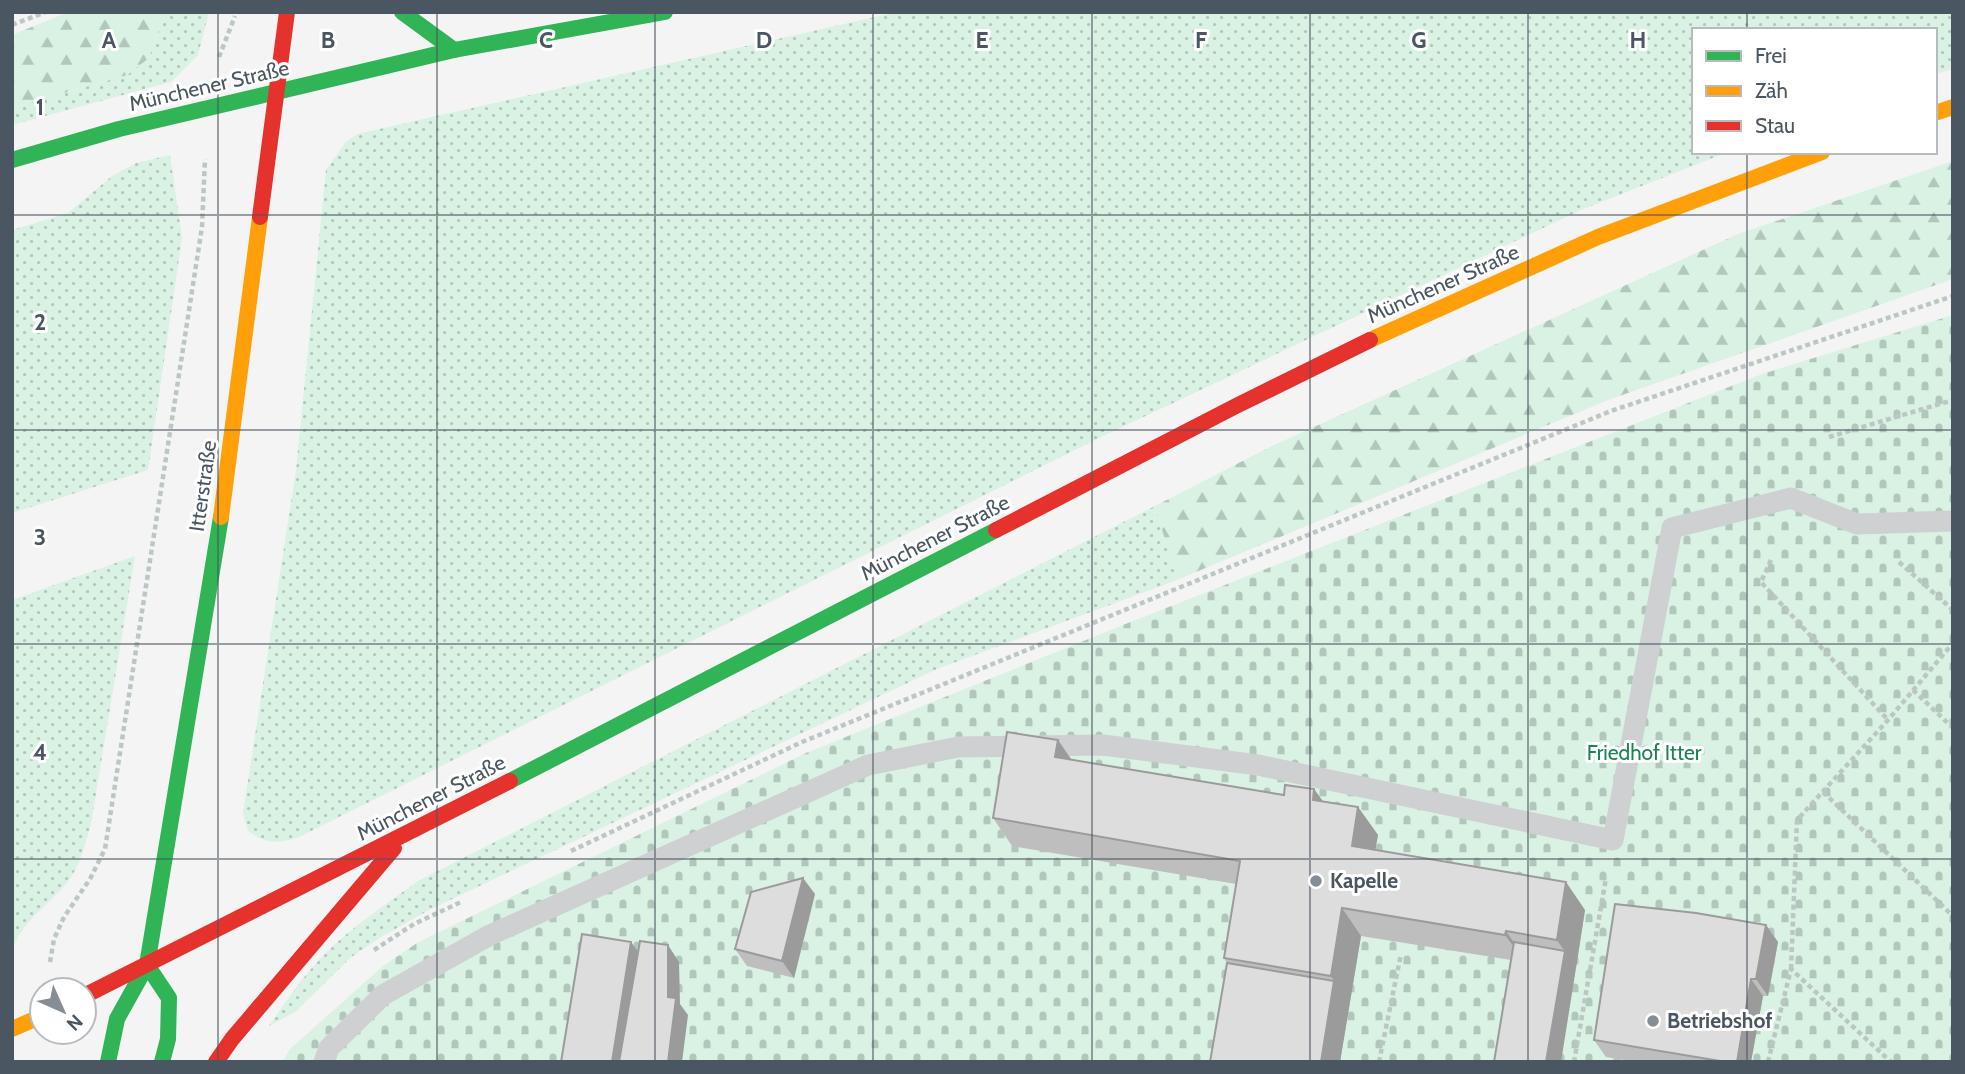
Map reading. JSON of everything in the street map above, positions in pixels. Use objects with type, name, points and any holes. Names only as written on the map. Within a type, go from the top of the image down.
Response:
[{"type":"main road","name":"Itterstraße","points":[[108,1062],[117,1019],[147,965],[225,490],[287,12]]},
{"type":"main road","points":[[402,12],[454,50]]},
{"type":"main road","name":"Münchener Straße","points":[[12,159],[119,130],[454,50],[665,12]]},
{"type":"main road","name":"Münchener Straße","points":[[98,989],[405,835],[1236,406],[1374,338],[1598,237],[1817,154]]},
{"type":"main road","points":[[216,1062],[232,1039],[405,835]]},
{"type":"main road","points":[[147,965],[169,998],[168,1040],[162,1062]]},
{"type":"lane","points":[[324,1062],[329,1048],[383,995],[490,936],[868,765],[958,747],[1103,745],[1258,765],[1613,839],[1672,528],[1791,498],[1857,524],[1953,521]]},
{"type":"path","points":[[12,26],[46,12]]},
{"type":"path","points":[[48,971],[54,939],[64,917],[90,879],[105,849],[202,227],[205,158]]},
{"type":"path","points":[[564,854],[802,742],[1598,416],[1953,296]]},
{"type":"path","points":[[1829,437],[1953,400]]},
{"type":"path","points":[[1857,524],[1953,610]]},
{"type":"path","points":[[1771,560],[1761,582],[1888,720]]},
{"type":"path","points":[[1768,1062],[1791,969],[1797,820],[1888,720],[1953,643]]},
{"type":"path","points":[[1913,690],[1953,728]]},
{"type":"path","points":[[1823,792],[1953,916]]},
{"type":"path","points":[[1574,1062],[1613,839]]},
{"type":"path","points":[[370,952],[414,924],[464,900]]},
{"type":"path","points":[[1379,1062],[1401,954]]},
{"type":"path","points":[[1791,969],[1891,1062]]},
{"type":"green space","points":[[68,12],[165,12],[149,58],[127,75],[12,108],[12,35]]},
{"type":"green space","points":[[165,12],[209,12],[198,55],[171,82],[12,125],[12,108],[127,75],[149,58]]},
{"type":"green space","points":[[897,12],[1953,12],[1953,69],[1937,73],[1937,28],[1692,28],[1692,154],[1723,154],[1581,210],[1099,438],[297,838],[271,842],[248,831],[243,813],[296,470],[326,170],[346,142],[357,134]]},
{"type":"green space","points":[[170,155],[182,238],[148,470],[12,513],[12,230],[68,213],[112,176],[136,163]]},
{"type":"green space","points":[[1953,161],[1953,279],[1608,400],[1177,580],[1155,506],[1268,448],[1738,234]]},
{"type":"green space","name":"Friedhof Itter","points":[[1953,315],[1953,1062],[282,1062],[290,1049],[383,966],[417,943],[806,753],[1128,623],[1762,374]]},
{"type":"green space","points":[[1155,506],[1177,580],[937,669],[429,910],[350,958],[295,1012],[269,1026],[324,955],[364,920],[418,881]]},
{"type":"green space","points":[[135,556],[91,824],[85,846],[69,880],[28,923],[15,942],[12,953],[12,600]]},
{"type":"building","name":"Kapelle","points":[[1007,732],[1058,740],[1055,757],[1284,795],[1285,785],[1314,789],[1313,800],[1358,807],[1352,846],[1566,882],[1557,940],[1506,931],[1505,935],[1342,908],[1331,976],[1224,958],[1240,861],[993,818]]},
{"type":"building","points":[[803,878],[782,961],[735,949],[751,892]]},
{"type":"building","points":[[1615,904],[1696,913],[1766,925],[1756,979],[1751,979],[1737,1062],[1594,1040]]},
{"type":"building","points":[[582,934],[631,942],[612,1062],[561,1062]]},
{"type":"building","points":[[640,941],[668,945],[668,997],[676,998],[668,1062],[619,1062]]},
{"type":"building","points":[[1514,942],[1565,951],[1546,1062],[1494,1062]]},
{"type":"building","points":[[1227,963],[1334,981],[1321,1062],[1210,1062]]},
{"type":"traffic: fast","points":[[402,12],[454,50]]},
{"type":"traffic: fast","points":[[12,160],[119,129],[454,50],[665,12]]},
{"type":"traffic: fast","points":[[108,1062],[117,1019],[147,965],[221,517]]},
{"type":"traffic: fast","points":[[510,781],[996,530]]},
{"type":"traffic: fast","points":[[147,965],[169,998],[168,1039],[162,1062]]},
{"type":"traffic: slow","points":[[1937,112],[1953,107]]},
{"type":"traffic: slow","points":[[1370,340],[1598,237],[1817,154]]},
{"type":"traffic: slow","points":[[221,517],[260,217]]},
{"type":"traffic: slow","points":[[12,1029],[28,1022]]},
{"type":"traffic: jam","points":[[260,217],[287,12]]},
{"type":"traffic: jam","points":[[996,530],[1370,340]]},
{"type":"traffic: jam","points":[[98,989],[510,781]]},
{"type":"traffic: jam","points":[[216,1062],[232,1039],[394,848]]},
{"type":"place","name":"Kapelle","points":[[1316,881]]},
{"type":"place","name":"Betriebshof","points":[[1653,1021]]}]
